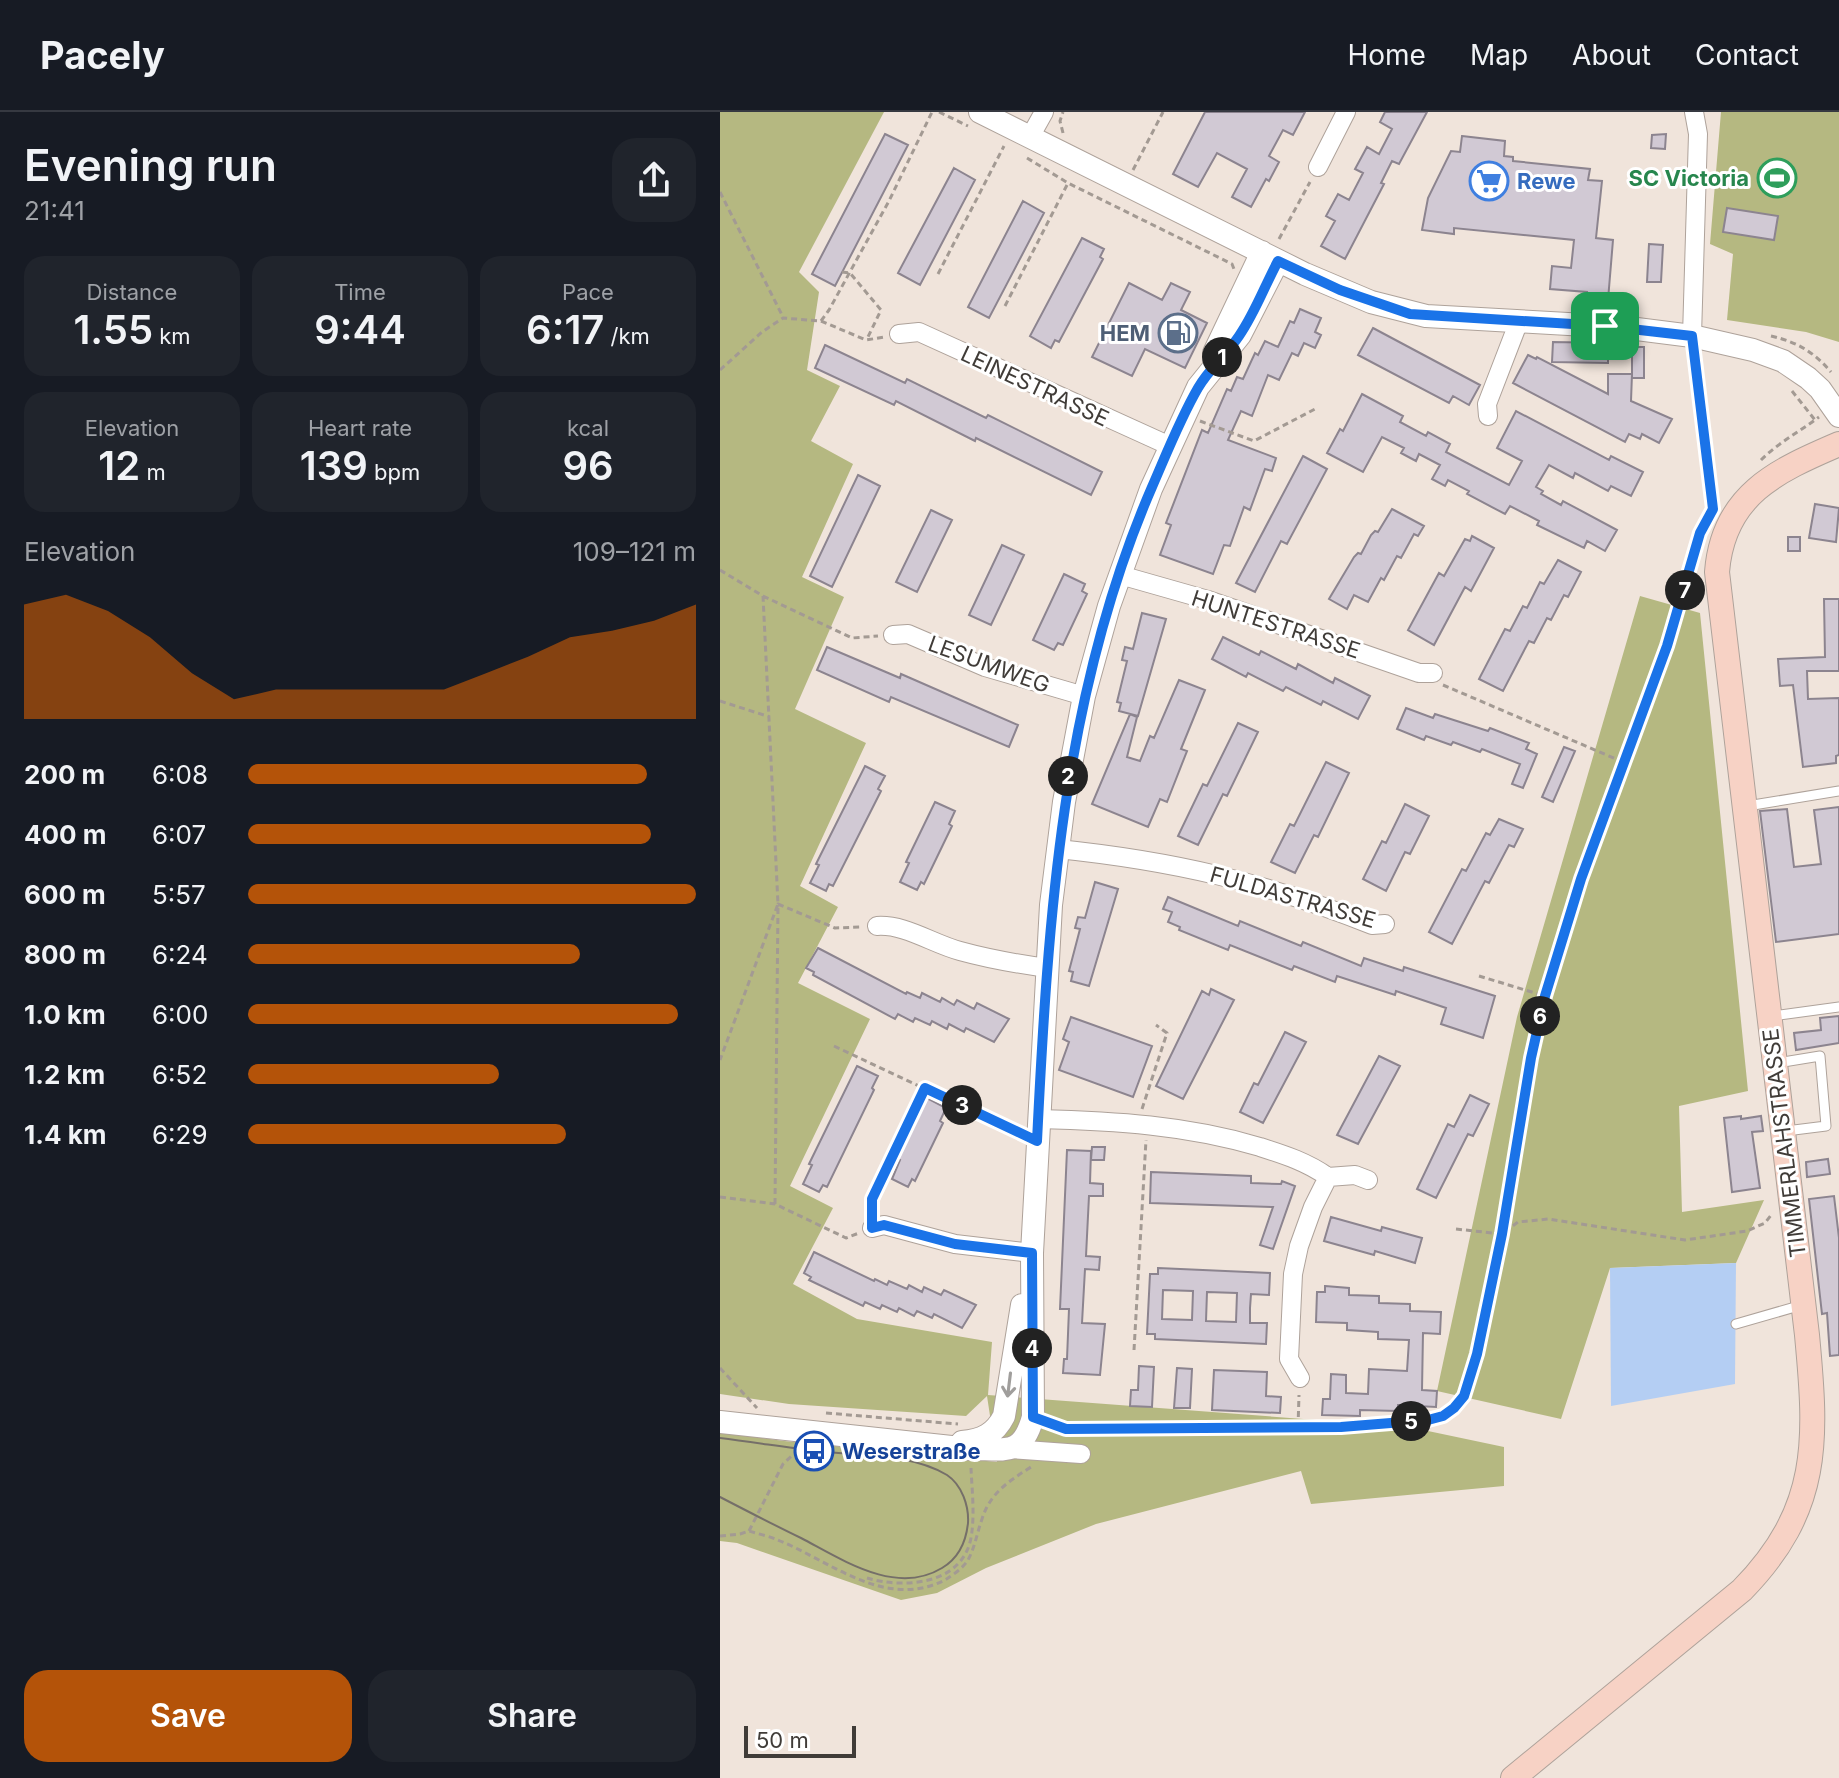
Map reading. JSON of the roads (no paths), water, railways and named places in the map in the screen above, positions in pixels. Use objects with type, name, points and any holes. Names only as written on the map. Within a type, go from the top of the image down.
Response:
[{"type":"main road","name":"TIMMERLAHSTRASSE","points":[[1513,1778],[1742,1590],[1763,1569],[1780,1546],[1800,1504],[1811,1463],[1811,1374],[1718,598],[1719,550],[1728,522],[1736,509],[1758,487],[1787,468],[1839,444]]},
{"type":"street","points":[[1024,144],[1044,112]]},
{"type":"street","points":[[1318,167],[1346,112]]},
{"type":"street","points":[[1692,336],[1698,134],[1694,112]]},
{"type":"street","points":[[980,122],[1024,144],[1126,184],[1361,298],[1410,314],[1605,326],[1692,336],[1753,350],[1783,361],[1820,389],[1839,416]]},
{"type":"street","points":[[1011,1449],[1021,1445],[1028,1435],[1033,1417],[1032,1253],[1047,968],[1058,849],[1084,696],[1133,535],[1170,446],[1198,387],[1270,256]]},
{"type":"street","points":[[1488,416],[1487,404],[1519,321]]},
{"type":"street","name":"LEINESTRASSE","points":[[899,334],[919,332],[1170,446]]},
{"type":"street","name":"HUNTESTRASSE","points":[[1120,575],[1285,625],[1419,673],[1433,673]]},
{"type":"street","name":"LESUMWEG","points":[[893,635],[908,634],[985,667],[1084,696]]},
{"type":"street","name":"FULDASTRASSE","points":[[1058,849],[1120,855],[1212,872],[1293,895],[1372,925],[1385,924]]},
{"type":"street","points":[[877,926],[891,925],[934,943],[987,958],[1047,968]]},
{"type":"street","points":[[1038,1130],[1142,1124],[1195,1131],[1252,1145],[1312,1166],[1328,1177],[1355,1175],[1368,1180]]},
{"type":"street","points":[[1300,1378],[1289,1359],[1293,1274],[1303,1233],[1328,1177]]},
{"type":"street","points":[[872,1228],[884,1225],[955,1244],[1032,1253]]},
{"type":"street","points":[[915,1442],[977,1440],[999,1427],[1004,1416],[1013,1348],[1032,1253]]},
{"type":"street","points":[[720,1422],[970,1449],[1081,1454]]},
{"type":"lane","points":[[1743,807],[1839,791]]},
{"type":"lane","points":[[1769,1017],[1839,1007]]},
{"type":"lane","points":[[1774,1063],[1820,1056],[1826,1126],[1783,1131]]},
{"type":"lane","points":[[1736,1324],[1804,1305]]},
{"type":"water","points":[[1736,1263],[1735,1384],[1611,1406],[1610,1268]]},
{"type":"tram line","points":[[720,1438],[900,1459],[932,1468],[947,1475],[960,1490],[966,1503],[968,1523],[961,1549],[942,1568],[924,1576],[888,1577],[852,1565],[720,1497]]},
{"type":"place","name":"SC Victoria","points":[[1777,178]]},
{"type":"place","name":"Rewe","points":[[1489,181]]},
{"type":"place","name":"HEM","points":[[1178,333]]},
{"type":"place","name":"Weserstraße","points":[[814,1451]]}]
